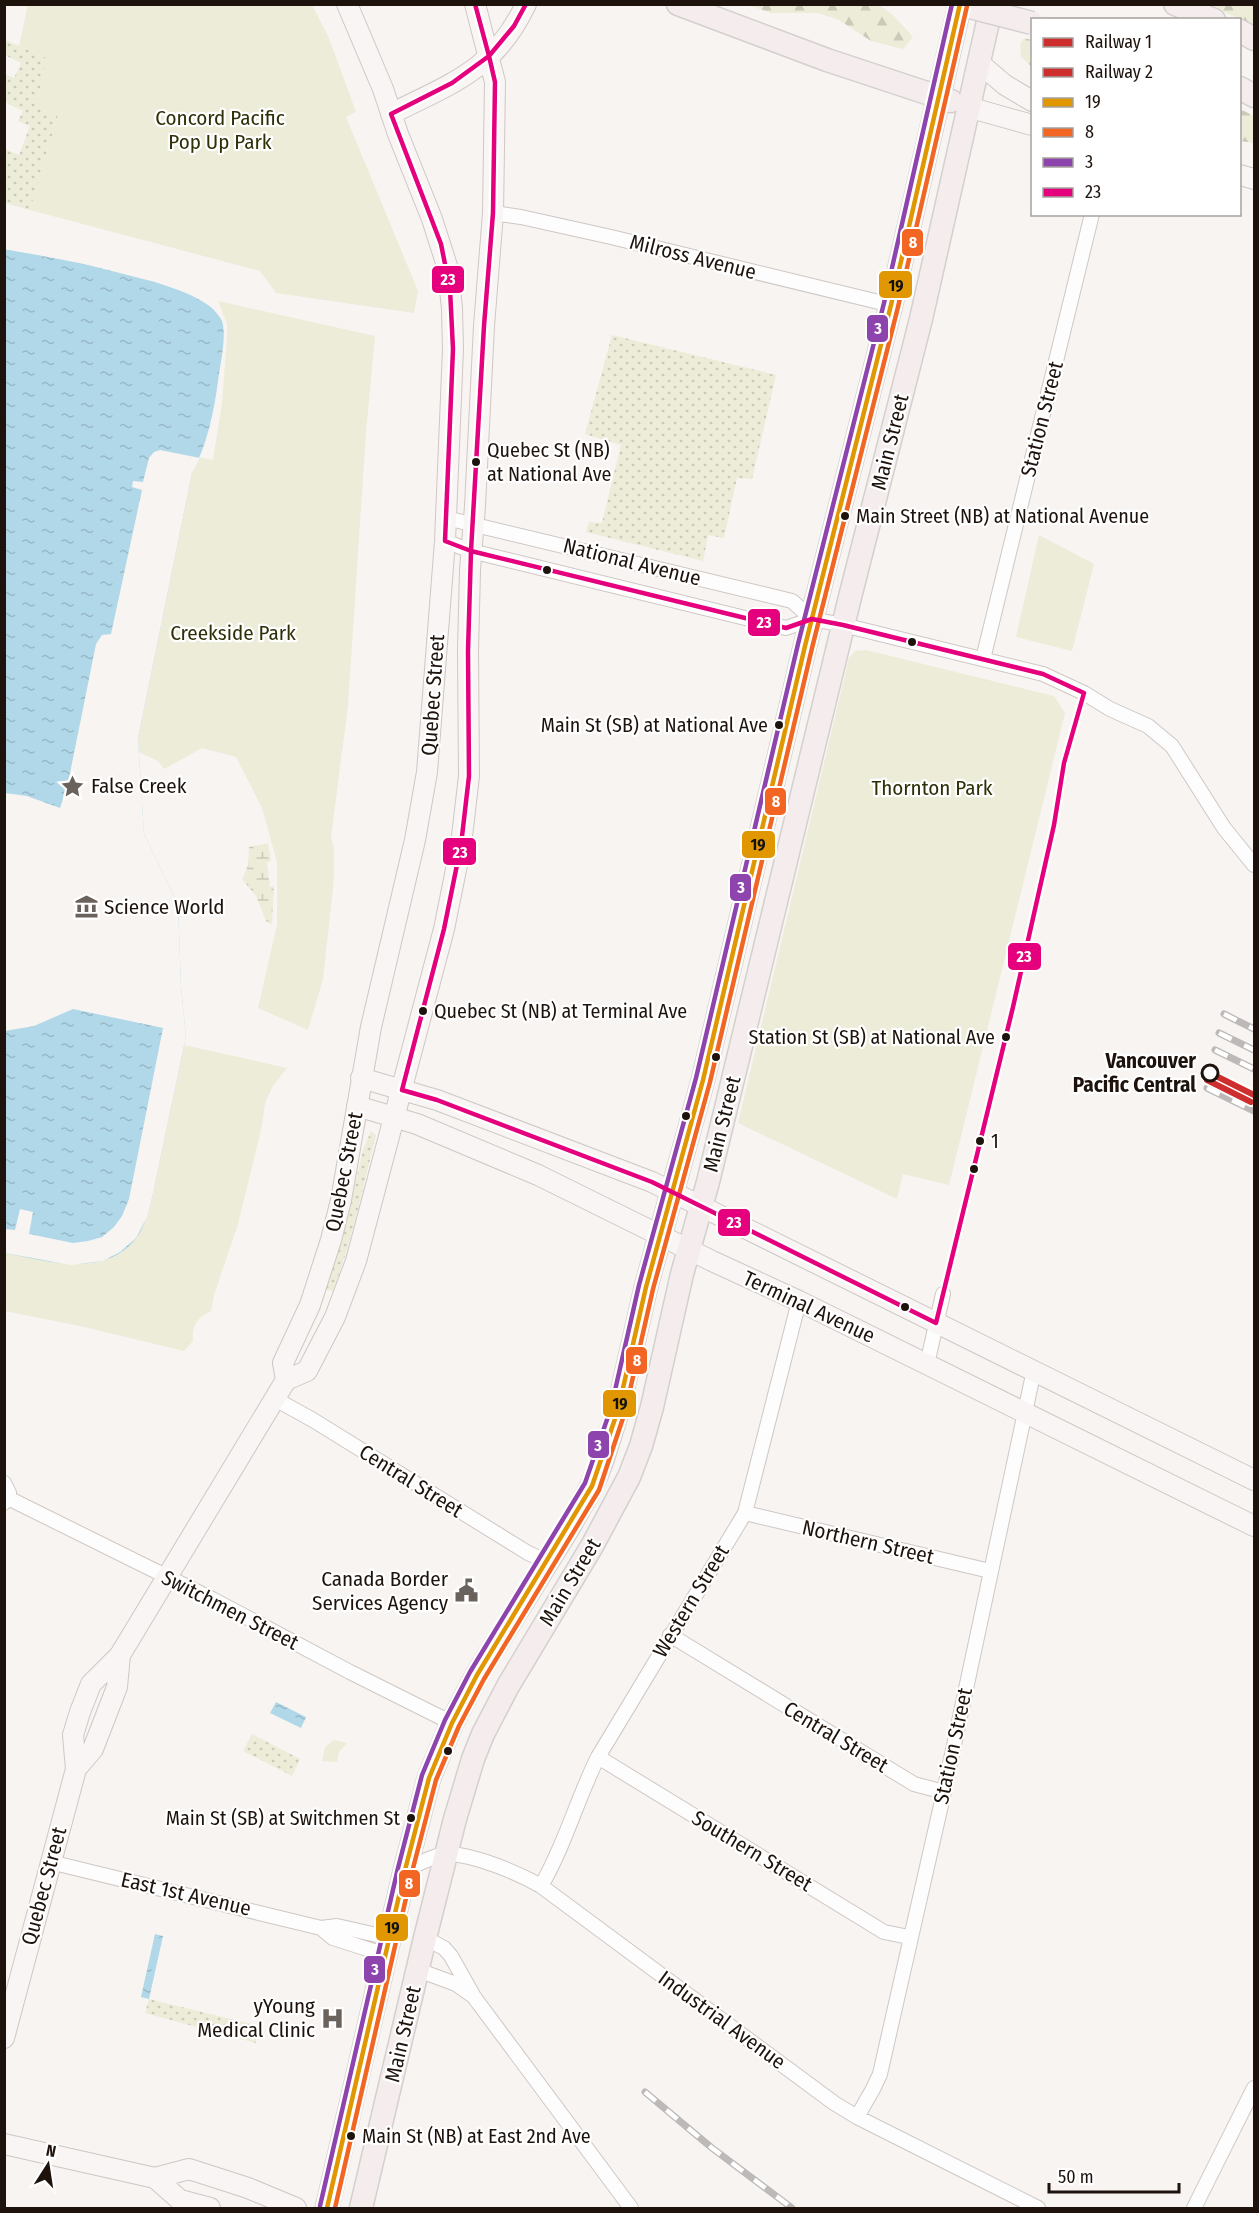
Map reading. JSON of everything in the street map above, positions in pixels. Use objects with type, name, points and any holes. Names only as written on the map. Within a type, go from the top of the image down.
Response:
[{"type":"main road","name":"Quebec Street","points":[[286,1380],[283,1363],[310,1305],[332,1240],[371,1027],[416,840],[427,772],[445,541],[453,349],[450,289],[441,244],[383,89],[347,4]]},
{"type":"main road","name":"Quebec Street","points":[[4,2038],[76,1768],[93,1749],[117,1687],[120,1655],[286,1380],[307,1371],[342,1302],[356,1261],[444,929],[461,845],[469,776],[468,651],[471,551],[493,213],[495,82],[475,4]]},
{"type":"main road","points":[[392,114],[468,75],[489,59],[508,38],[526,4]]},
{"type":"main road","points":[[678,4],[742,30],[968,107],[1031,125]]},
{"type":"main road","points":[[959,4],[1031,23]]},
{"type":"main road","name":"Main Street","points":[[327,2208],[405,1870],[429,1778],[452,1723],[477,1675],[584,1501],[604,1454],[618,1410],[646,1287],[703,1080],[812,619],[891,305],[959,4]]},
{"type":"main road","name":"Main Street","points":[[361,2208],[425,1938],[464,1787],[483,1734],[508,1686],[607,1520],[629,1477],[641,1446],[843,625],[921,319],[992,4]]},
{"type":"main road","points":[[1175,4],[1209,18]]},
{"type":"main road","points":[[978,62],[1005,85],[1031,101]]},
{"type":"main road","name":"Terminal Avenue","points":[[362,1078],[437,1100],[652,1182],[1254,1480]]},
{"type":"main road","name":"Terminal Avenue","points":[[357,1106],[417,1124],[538,1174],[1254,1526]]},
{"type":"main road","points":[[4,2144],[155,2178],[189,2169],[248,2188],[296,2208]]},
{"type":"main road","points":[[155,2178],[180,2200],[210,2208]]},
{"type":"street","name":"Milross Avenue","points":[[493,213],[600,234],[891,305]]},
{"type":"street","name":"Station Street","points":[[983,659],[1092,216]]},
{"type":"street","name":"National Avenue","points":[[446,518],[792,601],[812,619]]},
{"type":"street","name":"National Avenue","points":[[445,541],[471,551],[786,628],[812,619],[1043,674],[1148,726],[1172,746],[1224,828],[1254,865]]},
{"type":"street","points":[[927,1364],[943,1294]]},
{"type":"street","name":"Western Street","points":[[541,1886],[556,1860],[598,1757],[745,1513],[799,1301]]},
{"type":"street","name":"Station Street","points":[[857,2117],[880,2073],[909,1937],[944,1792],[1034,1370]]},
{"type":"street","name":"Central Street","points":[[275,1399],[528,1553],[548,1562]]},
{"type":"street","points":[[4,1483],[8,1488],[6,1501]]},
{"type":"street","name":"Switchmen Street","points":[[6,1501],[167,1577],[452,1723]]},
{"type":"street","name":"Northern Street","points":[[745,1513],[990,1571]]},
{"type":"street","name":"Central Street","points":[[670,1635],[914,1784],[944,1792]]},
{"type":"street","name":"Southern Street","points":[[598,1757],[884,1932],[909,1937]]},
{"type":"street","points":[[405,1870],[447,1853]]},
{"type":"street","name":"Industrial Avenue","points":[[447,1853],[508,1870],[541,1886],[834,2103],[857,2117],[1038,2208]]},
{"type":"street","name":"East 1st Avenue","points":[[50,1862],[321,1928],[337,1926],[388,1947]]},
{"type":"street","points":[[425,1938],[444,1948],[451,1956],[474,1997],[631,2208]]},
{"type":"street","points":[[418,1970],[456,1984],[474,1997]]},
{"type":"street","points":[[1194,2208],[1254,2088]]},
{"type":"green space","name":"Concord Pacific Pop Up Park","points":[[28,4],[312,5],[328,36],[356,112],[346,117],[418,291],[414,313],[276,293],[260,271],[30,210],[58,115],[36,107],[47,58],[19,46]]},
{"type":"green space","points":[[749,5],[879,5],[894,16],[913,37],[903,49],[871,41],[839,20],[818,13],[771,13]]},
{"type":"green space","points":[[1210,5],[1254,5],[1254,26]]},
{"type":"green space","points":[[1024,38],[1031,40],[1031,66],[1021,57],[1020,44]]},
{"type":"green space","points":[[5,40],[47,58],[36,107],[58,115],[30,210],[5,203],[5,149],[19,155],[30,126],[18,121],[23,111],[5,102],[4,74],[14,78],[21,63],[5,55]]},
{"type":"green space","points":[[1241,110],[1254,116],[1254,143],[1241,141]]},
{"type":"green space","name":"Creekside Park","points":[[218,301],[375,336],[366,432],[348,705],[331,838],[334,848],[334,879],[323,979],[308,1030],[258,1008],[277,925],[277,862],[262,808],[236,757],[202,748],[164,769],[158,761],[121,744],[160,450],[213,460],[222,403],[227,337],[227,324]]},
{"type":"green space","points":[[612,335],[776,375],[752,479],[737,478],[724,538],[708,535],[703,561],[586,532],[589,522],[602,523],[621,445],[585,434]]},
{"type":"green space","points":[[1039,535],[1094,564],[1072,651],[1016,637]]},
{"type":"green space","name":"Thornton Park","points":[[866,650],[1054,696],[1065,713],[949,1185],[903,1174],[897,1199],[738,1123],[849,658],[855,651]]},
{"type":"green space","points":[[268,843],[271,861],[267,862],[270,887],[274,886],[272,925],[266,921],[256,896],[242,879],[248,866],[249,847]]},
{"type":"green space","points":[[161,1040],[287,1068],[273,1086],[265,1103],[262,1126],[238,1224],[214,1295],[211,1311],[196,1323],[193,1341],[184,1351],[5,1311],[5,1229]]},
{"type":"green space","points":[[371,1131],[376,1135],[352,1233],[333,1291],[326,1290],[346,1223],[363,1150]]},
{"type":"green space","points":[[252,1734],[300,1759],[292,1776],[243,1751]]},
{"type":"green space","points":[[334,1740],[347,1743],[339,1752],[337,1762],[322,1761],[325,1747]]},
{"type":"green space","points":[[149,1999],[259,2026],[256,2043],[145,2013]]},
{"type":"water","name":"False Creek","points":[[4,249],[124,273],[188,294],[211,307],[222,321],[224,334],[212,416],[206,440],[192,473],[138,738],[144,834],[178,904],[181,987],[186,1036],[152,1198],[140,1233],[124,1250],[93,1263],[57,1263],[5,1253]]},
{"type":"water","points":[[276,1702],[306,1717],[301,1728],[270,1713]]},
{"type":"water","points":[[155,1934],[163,1936],[149,1999],[141,1997]]},
{"type":"pier","points":[[5,246],[98,263],[189,290],[213,304],[223,317],[222,320],[211,306],[188,293],[155,282],[61,258],[5,249]]},
{"type":"pier","points":[[160,450],[200,458],[192,473],[138,738],[144,834],[178,904],[181,987],[186,1036],[147,1217],[136,1238],[120,1252],[103,1261],[71,1265],[5,1253],[5,1229],[15,1230],[20,1209],[33,1212],[29,1234],[73,1243],[102,1237],[114,1227],[122,1216],[129,1199],[163,1028],[73,1009],[34,1026],[5,1031],[5,793],[27,796],[60,808],[67,788],[96,644],[102,635],[111,634],[142,490],[132,487],[133,481],[143,482],[149,458],[154,452]]},
{"type":"railway","points":[[1224,1014],[1254,1029]]},
{"type":"railway","points":[[1219,1033],[1254,1050]]},
{"type":"railway","points":[[1215,1050],[1254,1069]]},
{"type":"railway","points":[[1207,1088],[1254,1111]]},
{"type":"railway","points":[[645,2092],[712,2148],[792,2208]]},
{"type":"rail line","name":"1","points":[[1210,1073],[1254,1095]]},
{"type":"rail line","name":"2","points":[[1207,1080],[1251,1102]]},
{"type":"transit line","name":"23","points":[[475,4],[489,56]]},
{"type":"transit line","name":"23","points":[[489,56],[514,26],[526,4]]},
{"type":"transit line","name":"3","points":[[320,2206],[398,1868],[422,1775],[445,1720],[470,1672],[585,1483],[611,1408],[639,1285],[696,1078],[798,644],[884,303],[952,4]]},
{"type":"transit line","name":"19","points":[[327,2208],[405,1870],[429,1778],[452,1723],[477,1675],[592,1486],[618,1410],[646,1287],[703,1080],[805,646],[891,305],[960,4]]},
{"type":"transit line","name":"8","points":[[335,2208],[412,1872],[436,1780],[459,1726],[484,1679],[599,1490],[625,1412],[653,1289],[710,1082],[812,648],[898,307],[967,6]]},
{"type":"transit line","name":"23","points":[[471,551],[445,541],[453,349],[450,289],[441,244],[391,114],[452,83],[489,56]]},
{"type":"transit line","name":"23","points":[[471,551],[493,213],[495,82],[489,56]]},
{"type":"transit line","name":"23","points":[[471,551],[786,628],[812,619],[843,625],[1043,674],[1084,693],[1064,763],[1054,825],[1013,1007],[936,1323],[652,1182],[437,1100],[402,1090],[444,929],[461,845],[469,776],[468,651],[471,551]]},
{"type":"place","name":"Quebec St (NB) at National Ave","points":[[476,462]]},
{"type":"place","name":"Main Street (NB) at National Avenue","points":[[845,516]]},
{"type":"place","name":"Main St (SB) at National Ave","points":[[779,725]]},
{"type":"place","name":"False Creek","points":[[73,786]]},
{"type":"place","name":"Science World","points":[[86,907]]},
{"type":"place","name":"Quebec St (NB) at Terminal Ave","points":[[423,1011]]},
{"type":"place","name":"Station St (SB) at National Ave","points":[[1006,1037]]},
{"type":"place","name":"Vancouver Pacific Central","points":[[1210,1073]]},
{"type":"place","name":"1","points":[[980,1141]]},
{"type":"place","name":"Canada Border Services Agency","points":[[466,1591]]},
{"type":"place","name":"Main St (SB) at Switchmen St","points":[[411,1818]]},
{"type":"place","name":"yYoung Medical Clinic","points":[[333,2018]]},
{"type":"place","name":"Main St (NB) at East 2nd Ave","points":[[351,2136]]}]
